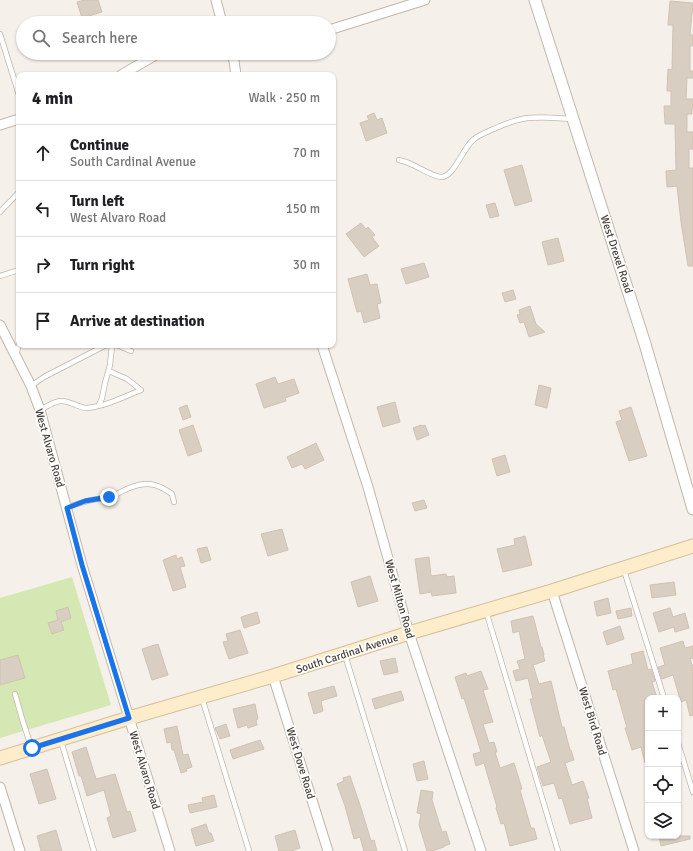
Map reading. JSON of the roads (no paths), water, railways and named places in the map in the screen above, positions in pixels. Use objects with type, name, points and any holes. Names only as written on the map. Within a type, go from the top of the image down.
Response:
[{"type":"main road","name":"South Cardinal Avenue","points":[[0,758],[345,654],[409,633],[552,591],[693,546]]},
{"type":"street","points":[[216,0],[220,16]]},
{"type":"street","points":[[336,28],[425,0]]},
{"type":"street","points":[[531,0],[537,5]]},
{"type":"street","name":"West Drexel Road","points":[[537,5],[643,336],[693,509]]},
{"type":"street","points":[[126,72],[147,60]]},
{"type":"street","points":[[234,60],[236,72]]},
{"type":"street","points":[[0,125],[16,120]]},
{"type":"street","name":"West Alvaro Road","points":[[0,326],[31,386],[40,410],[82,565],[170,851]]},
{"type":"street","name":"West Milton Road","points":[[323,348],[368,487],[409,633],[481,851]]},
{"type":"street","name":"West Bird Road","points":[[552,591],[634,851]]},
{"type":"street","name":"West Dove Road","points":[[273,676],[328,851]]},
{"type":"street","points":[[0,787],[20,851]]},
{"type":"lane","points":[[0,34],[16,85]]},
{"type":"lane","points":[[399,160],[442,178],[452,171],[465,148],[473,139],[506,124],[529,118],[548,117],[573,119]]},
{"type":"lane","points":[[0,212],[16,195]]},
{"type":"lane","points":[[0,276],[16,271]]},
{"type":"lane","points":[[15,355],[18,348]]},
{"type":"lane","points":[[31,386],[44,377],[100,348]]},
{"type":"lane","points":[[100,405],[109,371],[112,348]]},
{"type":"lane","points":[[124,348],[131,351]]},
{"type":"lane","points":[[40,410],[53,403],[61,401],[85,408],[110,402],[141,390],[127,379],[109,371]]},
{"type":"lane","points":[[67,508],[85,501],[109,497],[128,488],[143,484],[156,485],[165,489],[172,494],[174,502]]},
{"type":"lane","points":[[624,568],[663,695]]},
{"type":"lane","points":[[486,610],[558,851]]},
{"type":"lane","points":[[345,654],[405,851]]},
{"type":"lane","points":[[15,694],[32,748]]},
{"type":"lane","points":[[201,697],[249,851]]},
{"type":"lane","points":[[60,740],[94,851]]},
{"type":"lane","points":[[681,753],[693,792]]}]
